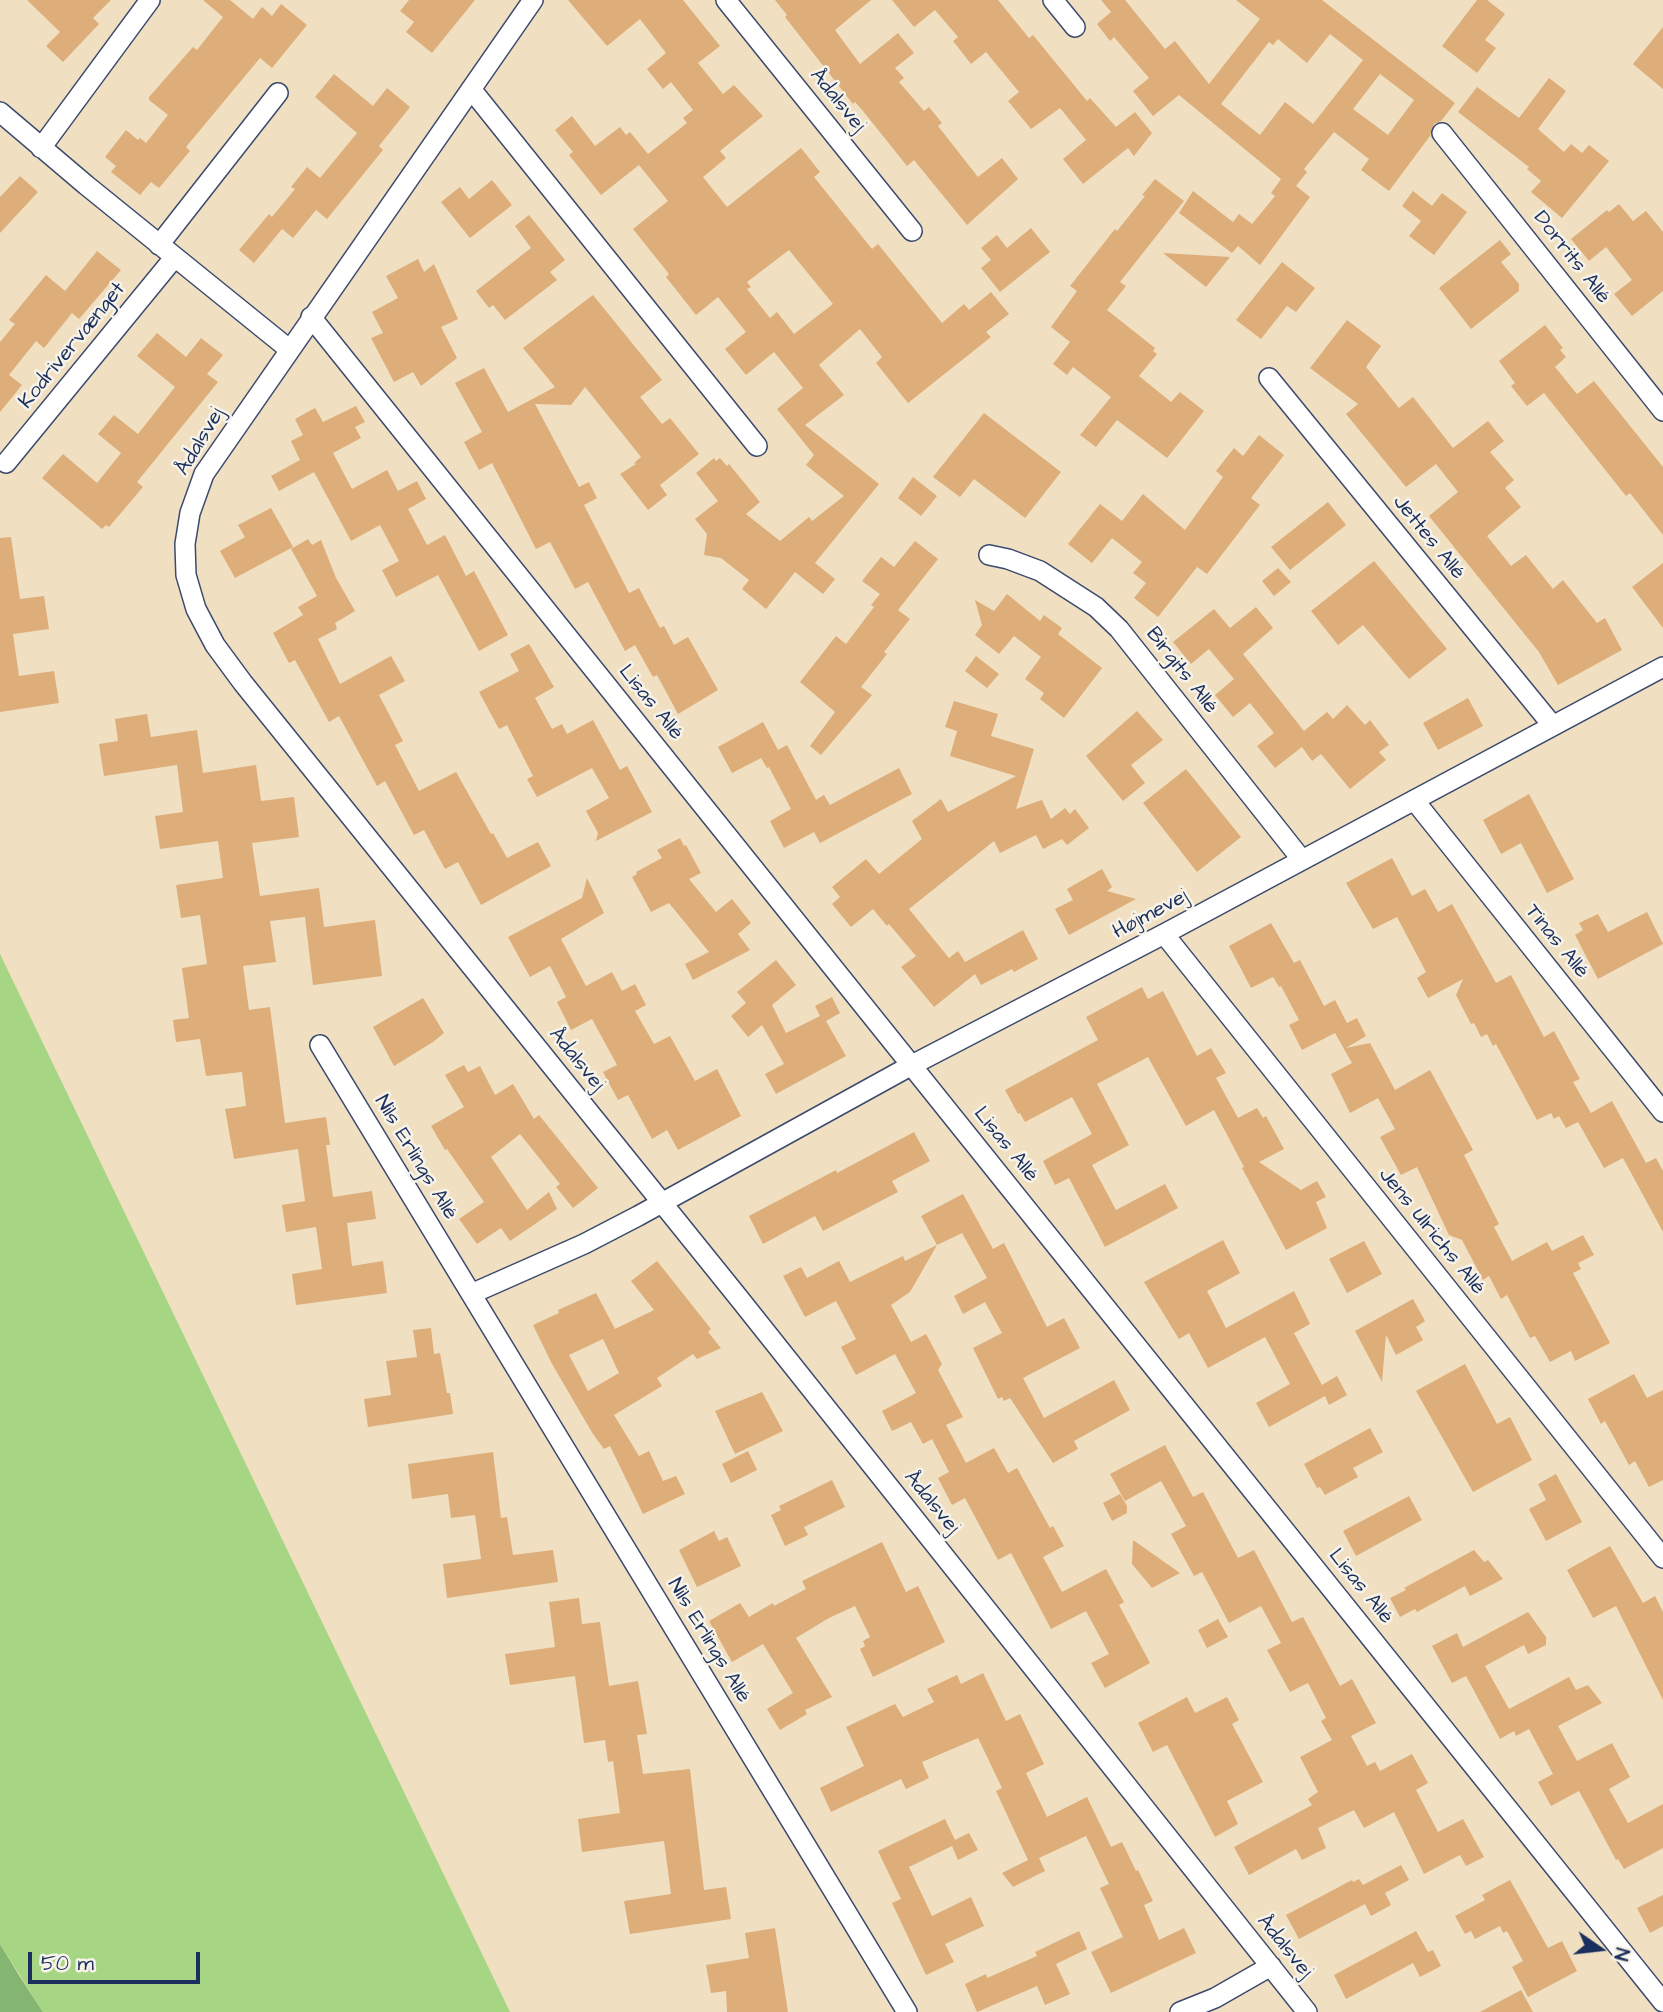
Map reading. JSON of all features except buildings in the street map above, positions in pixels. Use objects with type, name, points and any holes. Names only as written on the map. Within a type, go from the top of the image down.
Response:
[{"type":"street","points":[[41,148],[150,0]]},
{"type":"street","name":"Ådalsvej","points":[[533,0],[204,474],[190,513],[185,544],[186,575],[196,608],[215,645],[243,683],[1307,2012]]},
{"type":"street","name":"Ådalsvej","points":[[726,0],[912,231]]},
{"type":"street","points":[[1053,0],[1075,27]]},
{"type":"street","points":[[471,89],[757,446]]},
{"type":"street","points":[[159,245],[278,93]]},
{"type":"street","points":[[0,112],[290,350]]},
{"type":"street","name":"Dorrits Allé","points":[[1442,133],[1663,411]]},
{"type":"street","name":"Kodrivervænget","points":[[6,463],[174,257]]},
{"type":"street","name":"Lisas Allé","points":[[311,317],[1663,2002]]},
{"type":"street","name":"Jettes Allé","points":[[1269,378],[1553,726]]},
{"type":"street","name":"Birgits Allé","points":[[989,555],[1040,571],[1096,607],[1119,629],[1302,860]]},
{"type":"street","name":"Højmevej","points":[[661,1203],[912,1065],[1164,934],[1663,667]]},
{"type":"street","name":"Tinas Allé","points":[[1414,800],[1663,1112]]},
{"type":"street","name":"Jens Ulrichs Allé","points":[[1164,934],[1663,1558]]},
{"type":"street","name":"Nils Erlings Allé","points":[[320,1045],[907,2012]]},
{"type":"street","points":[[471,1294],[584,1244],[661,1203]]},
{"type":"street","points":[[1180,2012],[1215,1998],[1271,1966]]},
{"type":"green space","points":[[0,954],[510,2012],[43,2012],[0,1944]]},
{"type":"green space","points":[[0,1944],[20,1977],[43,2012],[0,2012]]}]
